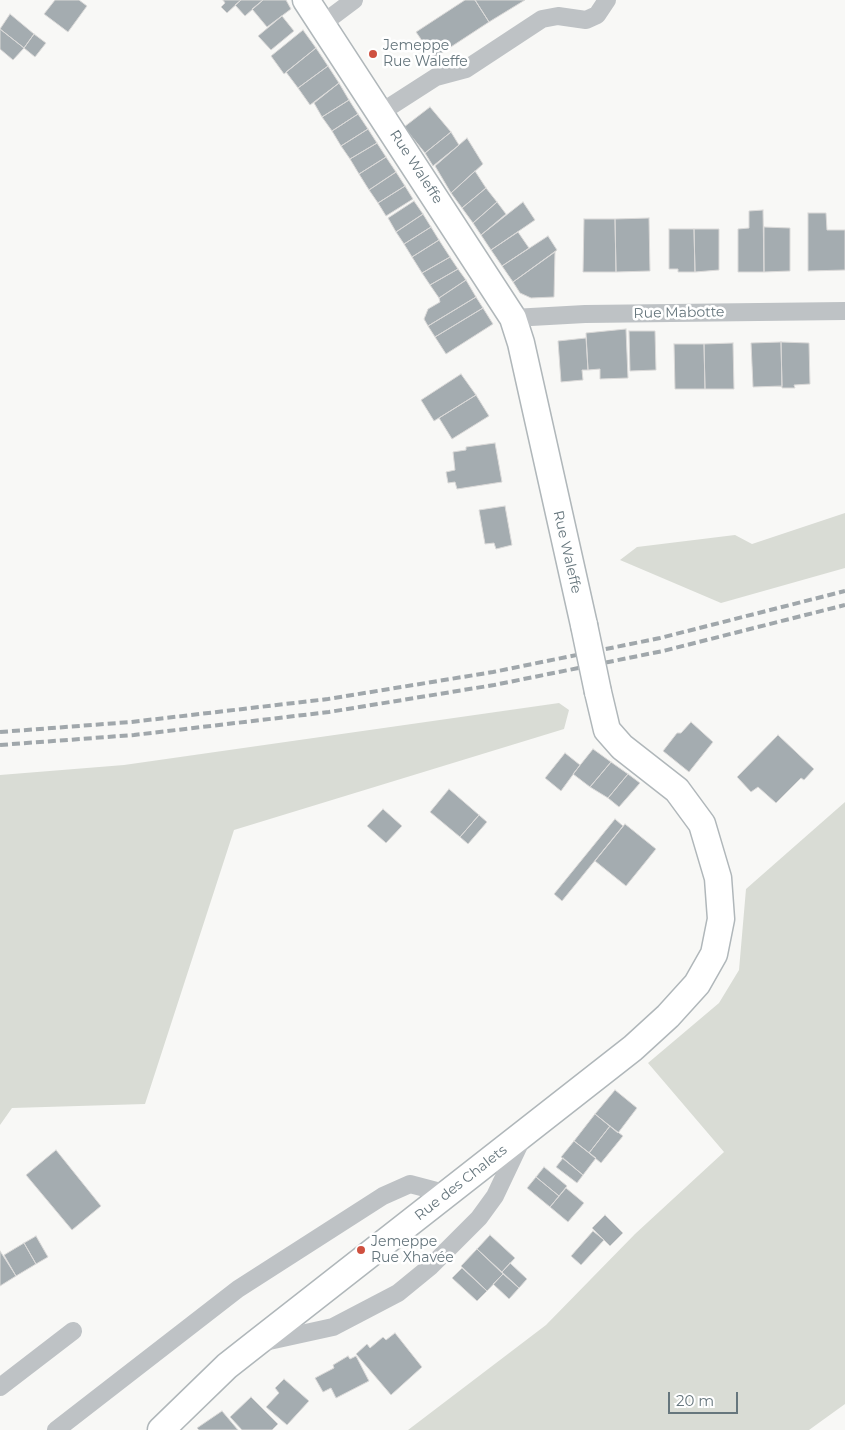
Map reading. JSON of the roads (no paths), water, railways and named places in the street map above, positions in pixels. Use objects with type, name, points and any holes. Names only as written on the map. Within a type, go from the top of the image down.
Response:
[{"type":"street","name":"Rue Waleffe","points":[[306,0],[513,318],[607,730],[622,747],[677,790],[702,824],[718,878],[721,919],[714,954],[697,984]]},
{"type":"street","points":[[322,24],[354,0]]},
{"type":"street","points":[[380,113],[436,77],[466,69],[542,19],[558,16],[586,20],[597,14],[607,0]]},
{"type":"street","name":"Rue Mabotte","points":[[513,318],[584,314],[845,310]]},
{"type":"street","name":"Rue des Chalets","points":[[161,1430],[227,1366],[633,1048],[668,1016],[697,984]]},
{"type":"street","name":"Rue des Chalets","points":[[255,1344],[290,1338],[333,1327],[368,1310],[404,1288],[431,1266],[479,1218],[495,1196],[524,1133]]},
{"type":"street","points":[[56,1430],[238,1289],[383,1196],[410,1184],[448,1194]]},
{"type":"street","points":[[0,1387],[73,1331]]},
{"type":"railway","points":[[0,732],[131,722],[328,699],[493,672],[660,638],[845,591]]},
{"type":"railway","points":[[0,745],[134,735],[329,712],[494,685],[663,651],[845,605]]},
{"type":"place","name":"Jemeppe Rue Waleffe","points":[[373,54]]},
{"type":"place","name":"Jemeppe Rue Xhavée","points":[[361,1250]]}]
